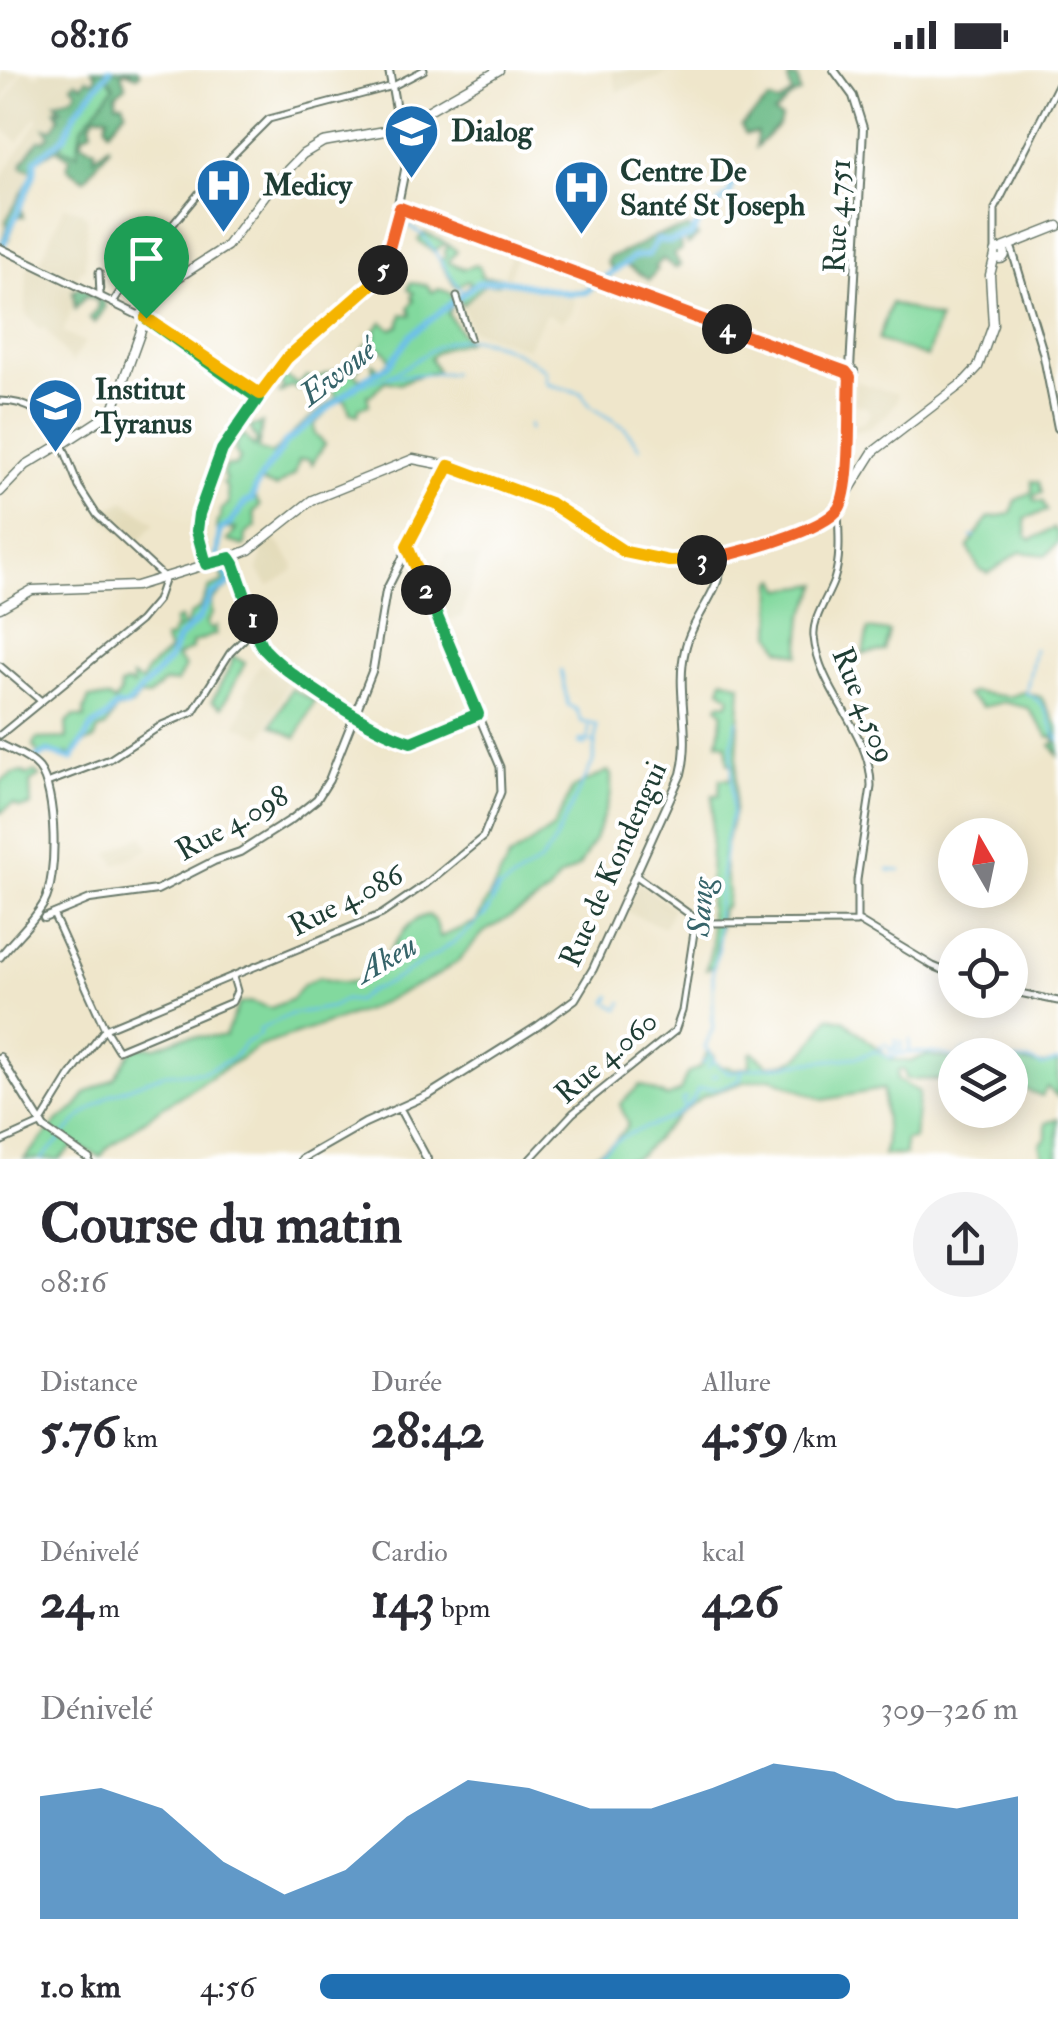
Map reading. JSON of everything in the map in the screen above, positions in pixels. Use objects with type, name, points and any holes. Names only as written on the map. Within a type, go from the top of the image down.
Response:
[{"type":"main road","points":[[219,561],[197,531],[199,514],[222,450],[287,358],[379,276],[400,208],[406,165],[389,70]]},
{"type":"main road","points":[[0,492],[21,469],[115,408],[146,319],[170,282],[227,246],[271,186],[303,154],[322,142],[384,133],[499,70]]},
{"type":"main road","name":"Rue 4.751","points":[[834,71],[853,96],[864,128],[845,494]]},
{"type":"main road","points":[[0,608],[32,590],[128,587],[219,561],[248,550],[298,510],[331,490],[406,460],[449,466],[552,504],[630,554],[677,562],[722,557],[808,528],[838,510],[872,452],[978,367],[993,325],[992,270],[1000,252],[1058,228]]},
{"type":"main road","points":[[0,248],[146,319],[259,396]]},
{"type":"main road","points":[[1000,252],[1016,260],[1043,352],[1058,428]]},
{"type":"main road","name":"Rue 4.098","points":[[0,957],[25,928],[45,916],[90,900],[157,890],[240,852],[317,799],[374,669],[386,591],[449,466]]},
{"type":"main road","name":"Rue de Kondengui","points":[[302,1159],[365,1123],[400,1109],[538,1026],[574,999],[587,981],[681,774],[685,755],[684,654],[720,574],[722,557]]},
{"type":"main road","points":[[0,744],[33,762],[47,783],[54,876],[44,903],[45,916]]},
{"type":"main road","points":[[0,1057],[40,1124],[89,1159]]},
{"type":"main road","points":[[400,1109],[428,1159]]},
{"type":"street","points":[[114,302],[204,186],[269,119],[393,86],[424,70]]},
{"type":"street","points":[[1000,252],[995,209],[1058,84]]},
{"type":"street","points":[[400,208],[849,373]]},
{"type":"street","points":[[99,272],[100,294]]},
{"type":"street","points":[[458,300],[470,338]]},
{"type":"street","points":[[0,401],[18,402],[33,409],[61,441],[97,516],[165,578],[156,602],[140,621],[0,735]]},
{"type":"street","name":"Rue 4.509","points":[[838,510],[838,562],[814,634],[832,692],[863,748],[870,769],[856,896],[858,921]]},
{"type":"street","name":"Rue 4.086","points":[[105,1030],[382,914],[483,837],[502,786],[498,760],[407,546]]},
{"type":"street","points":[[402,555],[413,562]]},
{"type":"street","points":[[219,561],[238,573],[266,650],[353,714],[411,742],[478,714]]},
{"type":"street","points":[[47,783],[110,759],[162,725],[193,712],[230,653],[255,628]]},
{"type":"street","points":[[0,666],[40,700]]},
{"type":"street","points":[[635,875],[696,919],[736,925],[858,921],[938,968]]},
{"type":"street","points":[[45,916],[119,1050],[232,1002],[237,994],[233,977]]},
{"type":"street","name":"Rue 4.060","points":[[530,1159],[572,1112],[675,1031],[682,1011],[696,919]]},
{"type":"street","points":[[1028,994],[1058,1000]]},
{"type":"street","points":[[0,1142],[40,1124],[105,1030]]},
{"type":"shaded area","points":[[0,70],[21,70],[0,104]]},
{"type":"shaded area","points":[[24,70],[37,76],[41,70],[92,70],[87,78],[76,82],[70,96],[65,93],[61,100],[53,101],[58,105],[53,114],[60,117],[46,143],[36,146],[32,168],[0,238],[0,180],[38,120],[37,116],[18,142],[0,126],[0,109]]},
{"type":"shaded area","points":[[670,70],[617,92],[612,71]]},
{"type":"shaded area","points":[[64,206],[81,211],[87,218],[85,269],[81,269],[77,279],[40,262]]},
{"type":"shaded area","points":[[512,252],[517,253],[508,283],[573,298],[575,302],[572,312],[562,321],[546,314],[527,348],[471,330],[462,305],[485,284],[501,283]]},
{"type":"shaded area","points":[[27,264],[80,288],[63,333],[85,342],[72,363],[44,327],[40,330],[26,314]]},
{"type":"shaded area","points":[[855,381],[898,394],[897,402],[885,416],[869,428],[853,432],[853,425],[864,423],[870,413],[866,407],[854,404]]},
{"type":"shaded area","points":[[125,501],[155,523],[136,545],[99,514]]},
{"type":"shaded area","points":[[271,534],[294,564],[293,571],[269,586],[258,571],[265,538]]},
{"type":"shaded area","points":[[446,552],[480,559],[462,617],[443,622],[430,589]]},
{"type":"shaded area","points":[[260,664],[288,682],[263,737],[236,725],[247,698],[245,693]]},
{"type":"shaded area","points":[[143,835],[149,849],[116,865],[109,853]]},
{"type":"shaded area","points":[[638,882],[673,908],[664,928],[625,911]]},
{"type":"green space","points":[[92,70],[140,73],[121,74],[126,86],[116,94],[116,103],[123,103],[126,110],[109,130],[108,116],[96,115],[90,124],[92,130],[82,136],[82,143],[95,149],[94,158],[110,147],[85,179],[67,168],[70,158],[56,149],[36,161],[34,179],[21,208],[23,217],[17,216],[8,240],[1,244],[8,226],[6,221],[32,175],[32,170],[22,167],[23,162],[39,140],[50,135],[45,128],[53,129],[60,118],[55,110],[62,109],[55,102],[73,96],[77,90],[72,85],[76,81],[82,85],[87,79],[94,81],[96,75]]},
{"type":"green space","points":[[92,70],[140,73],[121,74],[126,86],[116,94],[116,103],[123,103],[126,110],[109,130],[108,116],[96,115],[90,124],[92,130],[82,136],[82,143],[95,149],[94,158],[108,149],[85,179],[67,168],[70,158],[56,149],[36,160],[34,179],[21,208],[23,217],[17,216],[8,240],[1,244],[8,226],[6,221],[32,175],[32,170],[22,167],[23,162],[39,140],[50,135],[45,128],[53,129],[60,117],[55,110],[62,109],[55,102],[73,96],[77,90],[72,85],[76,81],[82,85],[87,79],[94,81],[96,75]],"holes":[[[107,76],[114,87],[81,128],[77,154],[60,147],[78,111]]]},
{"type":"green space","points":[[790,77],[798,78],[800,93],[774,114],[781,118],[779,125],[756,147],[757,133],[746,134],[741,126],[769,100],[779,103],[792,93]]},
{"type":"green space","points":[[688,227],[698,236],[688,245],[684,239],[680,241],[681,250],[674,254],[680,265],[675,268],[663,259],[649,280],[625,264],[613,271],[607,262],[609,257],[656,236]]},
{"type":"green space","points":[[424,233],[448,245],[433,252],[418,240]]},
{"type":"green space","points":[[449,245],[457,251],[448,262],[464,269],[476,265],[482,277],[500,278],[498,284],[485,284],[462,305],[459,295],[471,283],[467,280],[456,288],[440,261]]},
{"type":"green space","points":[[410,283],[427,285],[432,292],[439,289],[451,293],[453,304],[448,314],[467,341],[434,354],[430,358],[437,370],[400,384],[385,381],[367,395],[369,405],[359,408],[358,415],[350,413],[346,401],[338,400],[314,425],[315,435],[325,444],[312,464],[308,459],[299,460],[295,474],[276,487],[261,482],[253,493],[260,506],[254,512],[256,527],[246,534],[245,546],[228,541],[236,529],[216,529],[221,510],[229,503],[223,483],[225,466],[235,466],[240,459],[235,451],[236,441],[244,435],[254,447],[257,442],[250,427],[262,423],[258,449],[272,454],[337,398],[327,379],[313,386],[305,384],[299,390],[291,386],[279,394],[283,387],[279,374],[298,384],[308,376],[313,380],[328,373],[333,380],[332,372],[346,368],[353,358],[363,354],[361,350],[374,338],[370,336],[376,336],[375,330],[382,322],[392,329],[399,326],[402,314],[411,315],[409,307],[414,293],[408,289]],"holes":[[[373,345],[386,352],[390,361],[379,369],[372,363],[373,372],[360,379],[354,372],[359,368],[355,363]]]},
{"type":"green space","points":[[81,286],[104,300],[105,308],[95,323],[89,318],[97,309],[98,300],[86,296],[75,309],[73,291]]},
{"type":"green space","points":[[891,303],[939,319],[927,357],[878,340]]},
{"type":"green space","points":[[1032,481],[1039,482],[1042,493],[1033,496],[1035,501],[1043,502],[1047,511],[1025,518],[1027,537],[1031,540],[1054,528],[1058,543],[1046,555],[1020,552],[989,573],[979,569],[968,547],[988,518],[1011,514],[1016,500],[1032,492]]},
{"type":"green space","points":[[219,564],[232,569],[236,580],[211,601],[212,614],[206,624],[211,630],[216,626],[216,634],[192,643],[192,649],[176,657],[185,667],[177,682],[163,683],[148,697],[139,696],[132,706],[116,710],[95,739],[78,746],[72,755],[66,753],[66,759],[49,752],[39,755],[33,746],[36,739],[67,738],[66,724],[74,716],[85,718],[89,698],[109,698],[114,702],[120,686],[133,686],[132,677],[142,682],[146,671],[169,651],[164,639],[172,638],[172,632],[179,629],[174,627],[175,620],[180,618],[185,627],[209,588],[224,582]]},
{"type":"green space","points":[[777,579],[782,589],[819,584],[803,617],[799,655],[780,649],[772,634],[773,583]]},
{"type":"green space","points":[[868,629],[889,632],[884,651],[863,654]]},
{"type":"green space","points":[[231,655],[245,663],[222,707],[212,701],[232,663]]},
{"type":"green space","points":[[723,679],[741,685],[734,811],[723,857],[726,907],[722,908],[714,966],[706,969],[712,945],[709,902],[713,795],[719,795],[720,779],[731,779],[733,765],[728,763],[726,744],[718,743],[723,712],[718,707],[728,703],[730,697],[720,689]]},
{"type":"green space","points":[[291,689],[315,701],[296,738],[272,725]]},
{"type":"green space","points":[[973,692],[1009,697],[1023,692],[1041,697],[1058,727],[1058,755],[1051,745],[1056,742],[1053,736],[1049,737],[1028,708],[1004,702],[983,707],[966,695]]},
{"type":"green space","points":[[608,771],[611,794],[596,837],[579,866],[559,878],[548,893],[484,932],[458,961],[438,975],[366,1010],[260,1046],[158,1110],[107,1148],[101,1157],[75,1145],[59,1159],[24,1159],[86,1093],[114,1078],[134,1047],[156,1047],[183,1037],[225,1036],[239,1004],[249,1002],[271,1008],[292,999],[303,985],[319,977],[343,982],[361,980],[374,971],[403,931],[429,915],[440,937],[476,922],[509,858],[553,828],[573,788]]},
{"type":"green space","points":[[24,772],[40,776],[30,782],[31,806],[21,808],[13,804],[0,813],[0,782]]},
{"type":"green space","points":[[829,1017],[845,1021],[890,1059],[910,1062],[926,1055],[938,1057],[938,1080],[906,1079],[904,1070],[898,1070],[897,1080],[919,1092],[914,1139],[905,1140],[905,1155],[883,1155],[883,1089],[823,1100],[771,1078],[703,1096],[631,1159],[588,1159],[614,1142],[628,1125],[620,1104],[640,1085],[667,1097],[680,1091],[687,1074],[700,1067],[708,1051],[714,1056],[713,1061],[731,1070],[750,1067],[753,1052],[768,1065],[790,1062],[811,1044]]},
{"type":"green space","points":[[1058,1062],[1058,1097],[1047,1087],[1042,1096],[1028,1090],[1028,1063]]},
{"type":"green space","points":[[1058,1118],[1058,1159],[1044,1159],[1040,1144],[1046,1138],[1046,1123]]},
{"type":"waterway","points":[[3,245],[34,174],[35,160],[64,137],[76,112],[110,70]]},
{"type":"waterway","name":"Ewoué","points":[[35,759],[48,752],[72,759],[92,727],[116,707],[127,706],[169,660],[178,639],[199,619],[211,595],[230,580],[217,558],[220,530],[252,500],[261,478],[285,443],[366,378],[388,366],[411,335],[477,283],[503,280],[567,293],[585,292],[634,257],[648,255],[657,240],[669,242],[691,236],[704,213],[717,209],[730,194],[732,184]]},
{"type":"waterway","points":[[406,224],[423,235],[464,295]]},
{"type":"waterway","points":[[360,384],[396,372],[450,341],[493,343],[545,370],[547,384],[581,393],[591,407],[624,427],[640,448]]},
{"type":"waterway","points":[[389,376],[452,373]]},
{"type":"waterway","points":[[529,425],[529,430]]},
{"type":"waterway","points":[[1035,649],[1026,693],[1044,708],[1058,740]]},
{"type":"waterway","name":"Akeu","points":[[41,1159],[82,1116],[110,1095],[163,1074],[203,1072],[232,1059],[245,1043],[260,1035],[259,1030],[291,1014],[332,1007],[344,1000],[357,1001],[470,929],[492,904],[498,890],[540,862],[552,846],[593,762],[597,725],[582,722],[576,709],[568,705],[561,670]]},
{"type":"waterway","name":"Sang","points":[[737,720],[732,746],[732,813],[717,913],[719,948],[713,968],[713,1028],[705,1047],[718,1066],[729,1073],[858,1057],[876,1051],[890,1058],[922,1052],[938,1054]]},
{"type":"waterway","points":[[588,741],[589,728]]},
{"type":"waterway","points":[[580,740],[594,742]]},
{"type":"waterway","points":[[579,743],[587,745]]},
{"type":"waterway","points":[[888,870],[901,871]]},
{"type":"waterway","points":[[492,903],[497,888]]},
{"type":"waterway","name":"Akeu","points":[[484,917],[489,910]]},
{"type":"waterway","points":[[607,1002],[611,996]]},
{"type":"waterway","points":[[610,1004],[619,1009],[623,1002]]},
{"type":"waterway","points":[[896,1040],[896,1054]]},
{"type":"waterway","points":[[909,1052],[910,1040]]},
{"type":"waterway","points":[[901,1041],[901,1051]]},
{"type":"waterway","points":[[885,1042],[887,1046]]},
{"type":"waterway","points":[[880,1045],[883,1049]]},
{"type":"waterway","points":[[891,1054],[890,1048],[895,1048]]},
{"type":"waterway","points":[[703,1063],[707,1059]]},
{"type":"waterway","name":"Sang","points":[[1028,1061],[1042,1066],[1058,1061]]},
{"type":"waterway","points":[[708,1067],[712,1062]]},
{"type":"waterway","name":"Sang","points":[[592,1159],[626,1135],[677,1114],[698,1089],[719,1088],[740,1080],[742,1071]]},
{"type":"waterway","points":[[712,1076],[717,1075]]},
{"type":"waterway","points":[[684,1106],[682,1100],[686,1098]]},
{"type":"place","name":"Dialog","points":[[412,180]]},
{"type":"place","name":"Medicy","points":[[224,234]]},
{"type":"place","name":"Centre De Santé St Joseph","points":[[581,237]]},
{"type":"place","name":"Institut Tyranus","points":[[56,455]]},
{"type":"route","points":[[400,208],[846,372],[850,377],[845,494],[838,510],[829,518],[770,544],[722,557],[669,561],[625,552],[552,504],[518,488],[449,466],[407,546],[478,714],[411,742],[353,714],[266,650],[230,558],[206,564],[197,531],[199,514],[222,450],[258,398],[146,318],[260,394],[287,358],[379,276],[400,208]]}]
